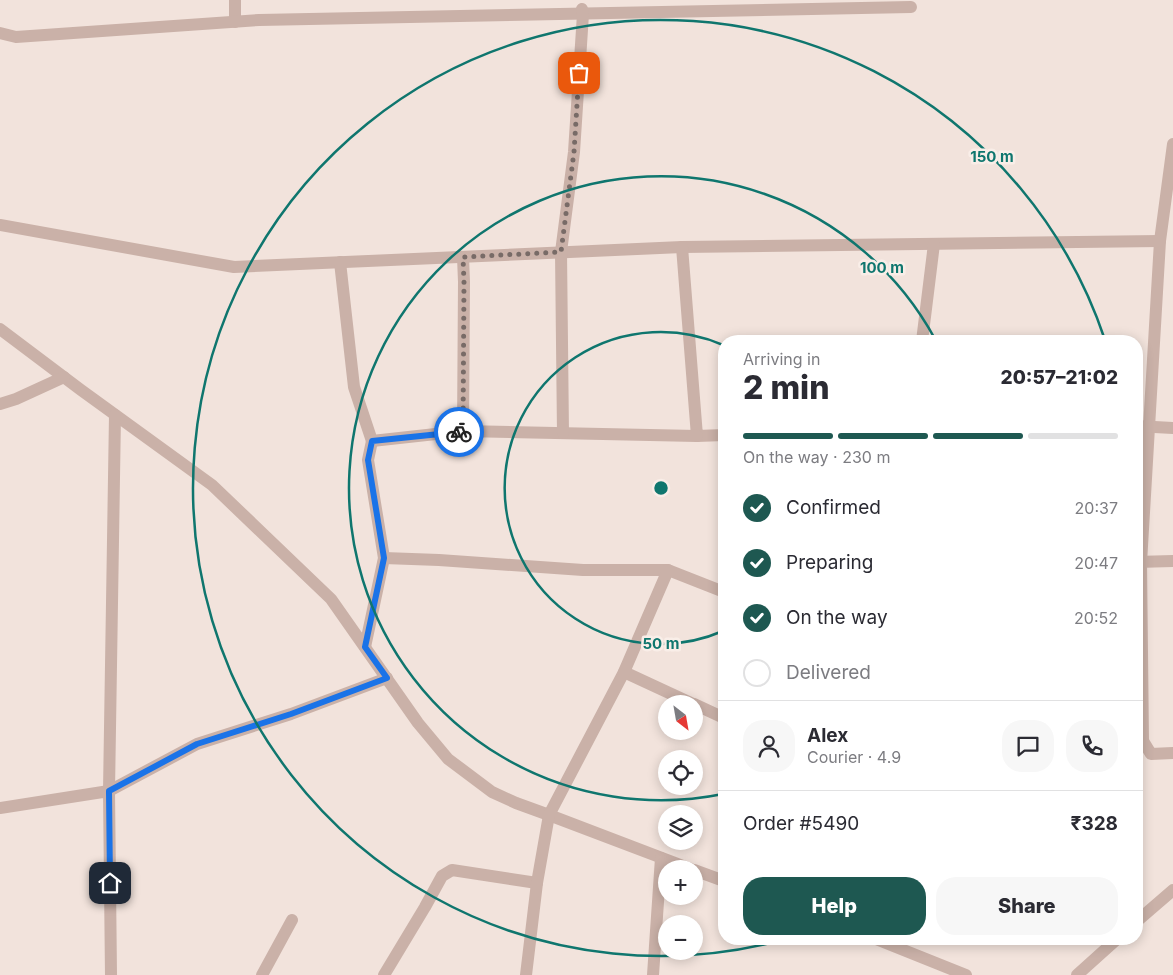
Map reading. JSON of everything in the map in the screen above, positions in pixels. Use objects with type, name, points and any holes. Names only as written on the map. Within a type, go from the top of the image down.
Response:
[{"type":"street","points":[[234,22],[235,0]]},
{"type":"street","points":[[0,33],[16,37],[269,20],[746,5],[911,7]]},
{"type":"street","points":[[563,433],[561,252],[574,152],[582,11]]},
{"type":"street","points":[[1173,144],[1160,241],[1143,426],[1173,428]]},
{"type":"street","points":[[0,225],[234,267],[682,247],[1160,241]]},
{"type":"street","points":[[923,335],[934,244]]},
{"type":"street","points":[[682,247],[696,436]]},
{"type":"street","points":[[463,257],[463,431]]},
{"type":"street","points":[[340,262],[354,387],[372,441],[368,460],[384,558],[365,647]]},
{"type":"street","points":[[0,329],[212,485],[331,600],[418,722],[448,759],[492,792],[516,803],[667,860]]},
{"type":"street","points":[[0,404],[16,400],[64,377]]},
{"type":"street","points":[[111,975],[109,791],[115,415]]},
{"type":"street","points":[[372,441],[463,431],[718,435]]},
{"type":"street","points":[[384,558],[583,570],[668,570],[718,590]]},
{"type":"street","points":[[1143,562],[1173,561]]},
{"type":"street","points":[[526,975],[537,883],[549,815],[624,672],[668,570]]},
{"type":"street","points":[[624,672],[674,695]]},
{"type":"street","points":[[0,808],[109,791],[197,744],[291,714],[387,678]]},
{"type":"street","points":[[703,708],[718,715]]},
{"type":"street","points":[[1143,741],[1151,754],[1173,754]]},
{"type":"street","points":[[653,975],[661,858]]},
{"type":"street","points":[[384,975],[442,876],[452,870],[537,883]]},
{"type":"street","points":[[703,873],[718,879]]},
{"type":"street","points":[[1143,917],[1170,896]]},
{"type":"street","points":[[262,975],[292,920]]},
{"type":"street","points":[[891,945],[966,975]]},
{"type":"street","points":[[1077,975],[1111,945]]},
{"type":"way so far","points":[[459,432],[463,431],[463,257],[561,252],[574,152],[579,73]]},
{"type":"route","points":[[110,883],[109,791],[197,744],[291,714],[387,678],[365,647],[384,558],[368,460],[372,441],[459,432]]}]
